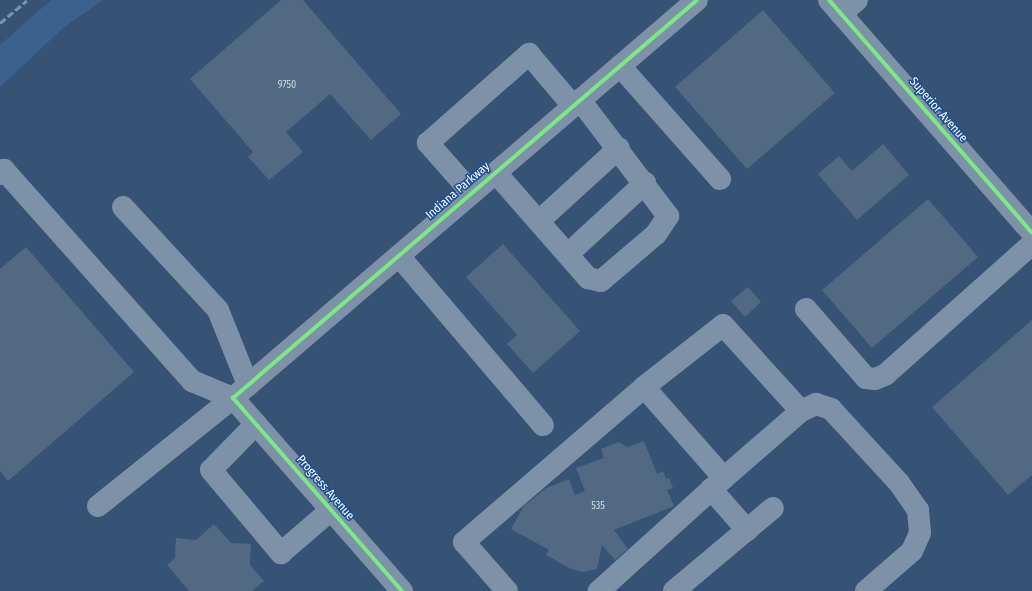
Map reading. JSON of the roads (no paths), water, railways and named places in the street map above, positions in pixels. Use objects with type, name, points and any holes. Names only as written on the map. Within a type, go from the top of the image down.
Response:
[{"type":"street","name":"Indiana Parkway","points":[[98,506],[240,391],[697,0]]},
{"type":"street","name":"Superior Avenue","points":[[842,5],[1032,232]]},
{"type":"street","points":[[472,193],[428,143],[528,54],[619,148],[668,216],[656,234],[601,281],[588,278],[496,173]]},
{"type":"street","points":[[620,66],[720,179]]},
{"type":"street","points":[[539,221],[619,148]]},
{"type":"street","points":[[0,174],[4,170],[192,381],[240,391],[218,310],[123,207]]},
{"type":"street","points":[[568,254],[645,183]]},
{"type":"street","points":[[806,309],[866,378],[875,379],[885,375],[1032,244]]},
{"type":"street","points":[[399,256],[543,425]]},
{"type":"street","points":[[507,591],[464,542],[644,387],[723,325],[801,411]]},
{"type":"street","points":[[644,387],[718,484],[747,530]]},
{"type":"street","name":"Progress Avenue","points":[[240,391],[256,424],[402,591]]},
{"type":"street","points":[[599,591],[801,411],[816,404],[831,409],[899,483],[918,510],[920,532],[912,551],[866,591]]},
{"type":"street","points":[[256,424],[211,470],[281,553],[331,510]]},
{"type":"street","points":[[674,591],[773,508]]},
{"type":"water","points":[[51,0],[103,0],[62,29],[0,87],[0,45]]},
{"type":"railway","points":[[0,23],[27,0]]}]
